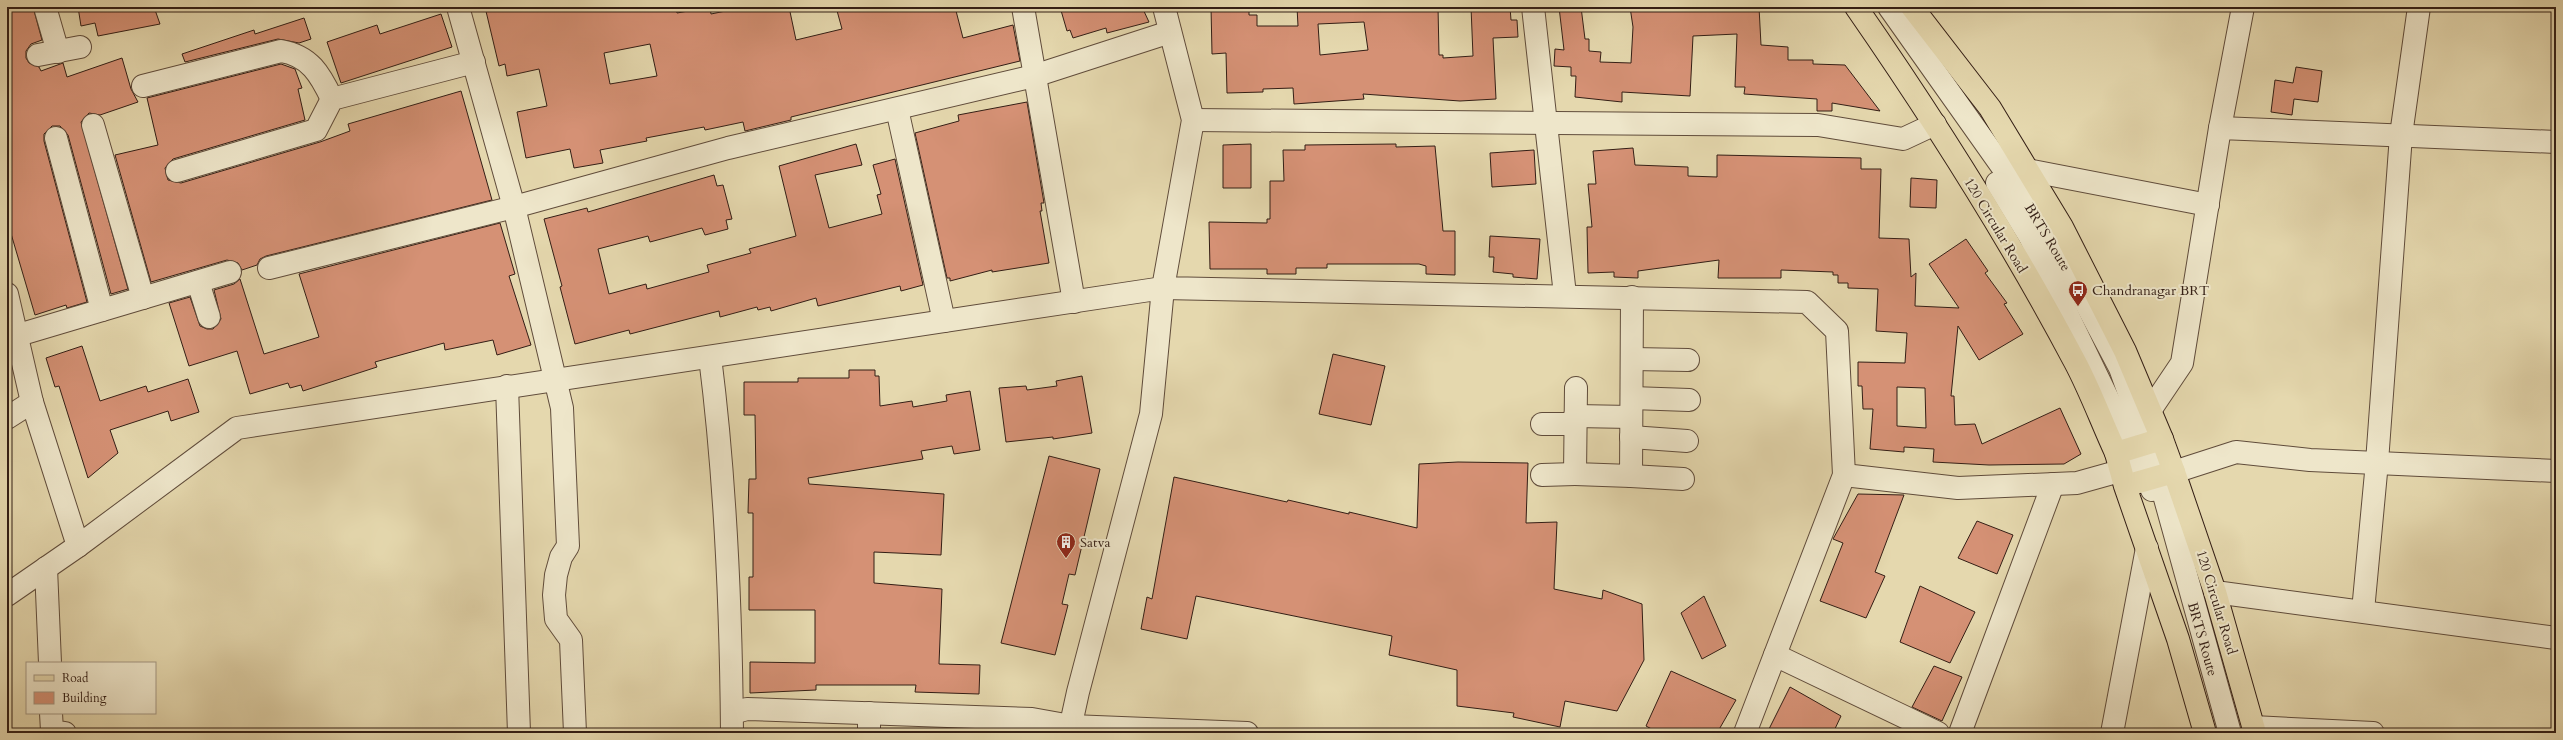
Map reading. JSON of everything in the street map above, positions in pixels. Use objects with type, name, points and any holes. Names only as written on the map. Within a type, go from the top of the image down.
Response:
[{"type":"main road","name":"120 Circular Road","points":[[1856,7],[1935,124],[2004,237],[2076,364],[2134,457],[2160,476],[2215,592],[2254,730]]},
{"type":"main road","name":"120 Circular Road","points":[[1912,7],[1990,108],[2062,227],[2125,351],[2152,409],[2134,457],[2147,548],[2178,639],[2205,733]]},
{"type":"main road","points":[[2134,457],[2160,476]]},
{"type":"street","points":[[45,7],[48,54],[80,47]]},
{"type":"street","points":[[458,7],[514,207],[554,380],[562,408],[568,546],[561,557],[556,575],[554,595],[556,618],[571,640],[575,733]]},
{"type":"street","points":[[1023,7],[1074,302]]},
{"type":"street","points":[[1070,729],[1151,414],[1163,288],[1193,120],[1164,7]]},
{"type":"street","points":[[1533,7],[1565,295]]},
{"type":"street","name":"BRTS Route","points":[[1885,7],[1912,40]]},
{"type":"street","name":"BRTS Route","points":[[1889,7],[2047,230],[2120,368],[2134,457],[2160,476],[2176,544],[2230,733]]},
{"type":"street","points":[[2152,409],[2182,364],[2220,128],[2243,7]]},
{"type":"street","points":[[2363,611],[2377,462],[2401,135],[2419,7]]},
{"type":"street","points":[[269,268],[514,207],[728,148],[1034,76],[1170,32]]},
{"type":"street","points":[[143,86],[281,51],[296,54],[311,65],[332,99]]},
{"type":"street","points":[[177,171],[316,130],[332,99],[474,62]]},
{"type":"street","points":[[897,108],[944,321]]},
{"type":"street","points":[[1193,120],[1818,125],[1903,139],[1935,124]]},
{"type":"street","points":[[93,125],[143,298]]},
{"type":"street","points":[[2220,128],[2556,142]]},
{"type":"street","points":[[56,138],[102,310]]},
{"type":"street","points":[[2027,170],[2208,205]]},
{"type":"street","points":[[15,336],[230,272]]},
{"type":"street","points":[[198,282],[209,317]]},
{"type":"street","points":[[7,595],[78,546],[237,428],[1163,288],[1565,295],[1807,302],[1837,331],[1844,475],[1745,733]]},
{"type":"street","points":[[7,294],[15,336],[32,402],[78,546]]},
{"type":"street","points":[[1631,476],[1633,359],[1632,297]]},
{"type":"street","points":[[710,357],[716,399],[729,572],[732,723]]},
{"type":"street","points":[[1633,359],[1688,360]]},
{"type":"street","points":[[507,386],[519,733]]},
{"type":"street","points":[[1575,474],[1576,388]]},
{"type":"street","points":[[1542,424],[1575,420],[1632,417],[1689,400]]},
{"type":"street","points":[[7,418],[32,402]]},
{"type":"street","points":[[1632,417],[1687,441]]},
{"type":"street","points":[[2160,476],[2236,452],[2310,460],[2556,471]]},
{"type":"street","points":[[1844,475],[1958,488],[2078,483],[2134,457]]},
{"type":"street","points":[[1542,475],[1575,474],[1683,479]]},
{"type":"street","points":[[1960,733],[2053,484]]},
{"type":"street","points":[[2112,733],[2147,548]]},
{"type":"street","points":[[46,568],[50,662]]},
{"type":"street","points":[[2215,592],[2363,611],[2446,625],[2556,638]]},
{"type":"street","points":[[1775,655],[1938,733]]},
{"type":"street","points":[[732,723],[747,709],[869,723],[1032,719],[1070,729],[1247,733]]},
{"type":"street","points":[[2254,730],[2373,733]]},
{"type":"building","points":[[7,7],[33,7],[42,40],[31,44],[26,51],[26,58],[29,63],[39,67],[41,71],[63,63],[67,77],[122,58],[131,89],[138,102],[100,115],[89,113],[81,122],[128,289],[111,294],[68,135],[60,126],[52,126],[44,134],[44,141],[87,302],[67,308],[66,305],[35,315],[7,220]]},
{"type":"building","points":[[78,7],[154,7],[160,24],[98,36],[95,23],[81,26]]},
{"type":"building","points":[[485,7],[676,7],[677,13],[710,7],[711,14],[745,7],[789,7],[796,40],[842,29],[836,7],[899,7],[899,11],[917,7],[955,7],[963,38],[1013,25],[1020,61],[791,117],[791,120],[745,131],[743,122],[705,130],[704,127],[646,138],[647,141],[600,150],[603,163],[574,168],[570,149],[526,158],[517,112],[547,106],[539,69],[507,76],[505,64],[499,66]],"holes":[[[650,44],[657,76],[610,84],[604,53]]]},
{"type":"building","points":[[1060,7],[1142,7],[1149,22],[1107,33],[1106,28],[1073,38],[1070,30],[1067,31]]},
{"type":"building","points":[[1211,7],[1249,7],[1249,15],[1257,15],[1257,26],[1298,26],[1297,7],[1438,7],[1439,55],[1443,55],[1443,58],[1473,56],[1471,7],[1510,7],[1511,20],[1517,20],[1518,37],[1493,38],[1496,99],[1460,101],[1363,94],[1364,99],[1294,104],[1293,88],[1263,89],[1263,92],[1227,93],[1226,53],[1212,54]],"holes":[[[1364,22],[1368,50],[1320,55],[1318,24]]]},
{"type":"building","points":[[1559,7],[1581,7],[1585,39],[1589,39],[1589,51],[1601,52],[1600,62],[1631,63],[1633,27],[1630,7],[1759,7],[1761,45],[1788,47],[1788,60],[1813,60],[1813,64],[1845,65],[1880,111],[1832,103],[1832,111],[1817,111],[1817,99],[1744,94],[1745,87],[1735,87],[1737,34],[1693,36],[1690,96],[1622,92],[1622,102],[1575,97],[1576,76],[1571,76],[1571,67],[1554,66],[1555,49],[1564,50]]},
{"type":"building","points":[[441,14],[452,47],[341,83],[327,42],[377,25],[380,34]]},
{"type":"building","points":[[304,18],[311,39],[299,43],[278,39],[185,62],[182,54],[254,30],[255,34]]},
{"type":"building","points":[[281,64],[295,69],[302,88],[298,89],[305,120],[173,159],[165,168],[168,180],[181,183],[320,142],[350,131],[348,124],[461,91],[492,200],[266,256],[260,259],[257,265],[242,270],[238,263],[227,260],[151,282],[115,155],[158,145],[147,98]]},
{"type":"building","points":[[2296,67],[2322,71],[2318,102],[2294,99],[2292,115],[2271,112],[2275,80],[2293,83]]},
{"type":"building","points":[[1027,102],[1044,203],[1041,203],[1042,211],[1040,211],[1049,263],[992,272],[992,270],[950,281],[950,278],[947,278],[915,133],[959,121],[958,115]]},
{"type":"building","points":[[856,144],[862,165],[815,175],[829,228],[882,214],[877,195],[881,194],[873,165],[895,159],[923,285],[901,291],[900,286],[818,306],[816,298],[771,311],[770,307],[758,310],[757,307],[720,317],[719,311],[630,334],[629,330],[575,344],[560,287],[562,286],[544,219],[587,208],[588,212],[714,175],[717,186],[723,185],[732,219],[726,220],[728,229],[705,235],[702,228],[650,242],[648,236],[598,249],[609,294],[646,284],[647,289],[709,272],[707,265],[751,253],[749,249],[796,236],[779,166]]},
{"type":"building","points":[[1251,144],[1251,188],[1223,188],[1223,145]]},
{"type":"building","points":[[1396,144],[1396,147],[1435,146],[1443,231],[1455,231],[1455,275],[1426,274],[1426,266],[1419,264],[1327,264],[1327,268],[1296,268],[1296,274],[1267,274],[1267,269],[1210,269],[1209,222],[1267,223],[1267,219],[1270,219],[1270,181],[1284,181],[1283,150],[1305,150],[1305,145]]},
{"type":"building","points":[[1633,148],[1635,165],[1688,167],[1688,176],[1717,177],[1717,155],[1861,158],[1861,169],[1881,169],[1879,238],[1909,239],[1911,277],[1916,273],[1915,306],[1959,308],[1929,264],[1966,239],[1988,271],[1985,273],[2007,303],[2004,304],[2023,334],[1979,360],[1958,326],[1951,396],[1954,396],[1955,425],[1975,424],[1982,444],[2060,408],[2081,454],[2064,464],[1989,465],[1933,462],[1934,449],[1904,447],[1904,452],[1870,449],[1873,409],[1863,409],[1862,386],[1858,386],[1858,362],[1905,363],[1907,333],[1876,331],[1878,289],[1848,288],[1848,283],[1838,283],[1838,275],[1833,275],[1833,272],[1781,270],[1781,278],[1718,278],[1719,260],[1638,271],[1638,278],[1614,277],[1614,272],[1588,273],[1587,227],[1592,227],[1588,184],[1596,184],[1593,151]],"holes":[[[1897,387],[1925,388],[1926,428],[1897,426]]]},
{"type":"building","points":[[1534,150],[1536,184],[1492,187],[1490,153]]},
{"type":"building","points":[[1911,178],[1937,180],[1936,208],[1910,207]]},
{"type":"building","points":[[500,223],[515,274],[509,276],[531,345],[497,355],[493,340],[445,350],[444,343],[375,362],[377,367],[303,391],[301,385],[290,388],[288,383],[250,394],[237,351],[189,366],[169,303],[190,297],[200,326],[207,329],[213,329],[221,319],[214,290],[234,284],[240,279],[264,354],[319,337],[299,274]]},
{"type":"building","points":[[1490,236],[1540,239],[1537,279],[1513,277],[1513,274],[1493,272],[1494,257],[1489,257]]},
{"type":"building","points":[[82,346],[100,401],[146,386],[148,392],[188,379],[199,412],[171,421],[168,411],[110,430],[118,453],[88,478],[59,386],[55,387],[46,358]]},
{"type":"building","points":[[1333,354],[1385,366],[1371,425],[1319,414]]},
{"type":"building","points":[[849,370],[875,370],[875,376],[879,376],[880,406],[912,401],[913,407],[947,401],[946,395],[970,391],[980,450],[954,454],[952,446],[921,451],[923,459],[808,478],[809,484],[944,494],[941,555],[874,552],[874,583],[942,589],[939,664],[980,665],[979,694],[915,692],[916,685],[816,685],[816,690],[750,693],[750,662],[815,663],[815,610],[749,610],[749,577],[753,577],[753,513],[748,513],[749,479],[756,479],[755,415],[744,415],[744,382],[798,382],[798,378],[849,378]]},
{"type":"building","points":[[1082,376],[1092,433],[1053,439],[1053,437],[1006,442],[999,388],[1026,386],[1027,390],[1057,386],[1056,381]]},
{"type":"building","name":"Satva","points":[[1049,456],[1100,469],[1075,575],[1069,574],[1062,604],[1068,605],[1055,655],[1001,643]]},
{"type":"building","points":[[1458,462],[1528,463],[1526,523],[1557,522],[1554,589],[1602,599],[1603,590],[1642,604],[1644,660],[1617,711],[1565,701],[1560,727],[1513,717],[1514,713],[1457,706],[1457,670],[1389,655],[1392,636],[1196,596],[1187,639],[1141,629],[1147,597],[1152,599],[1174,477],[1287,502],[1288,500],[1349,514],[1349,512],[1417,528],[1419,464]]},
{"type":"building","points":[[1858,494],[1904,495],[1875,572],[1885,576],[1866,618],[1820,601],[1843,543],[1833,539]]},
{"type":"building","points":[[1977,521],[2013,535],[1997,574],[1958,558]]},
{"type":"building","points":[[1920,586],[1975,612],[1950,663],[1900,642]]},
{"type":"building","points":[[1704,596],[1726,646],[1702,659],[1681,613]]},
{"type":"building","points":[[1934,666],[1962,677],[1942,721],[1912,707]]},
{"type":"building","points":[[1671,671],[1736,700],[1717,733],[1659,733],[1646,726]]},
{"type":"building","points":[[1790,687],[1841,716],[1833,733],[1767,733]]},
{"type":"place","name":"Chandranagar BRT","points":[[2078,307]]},
{"type":"place","name":"Satva","points":[[1066,559]]}]
